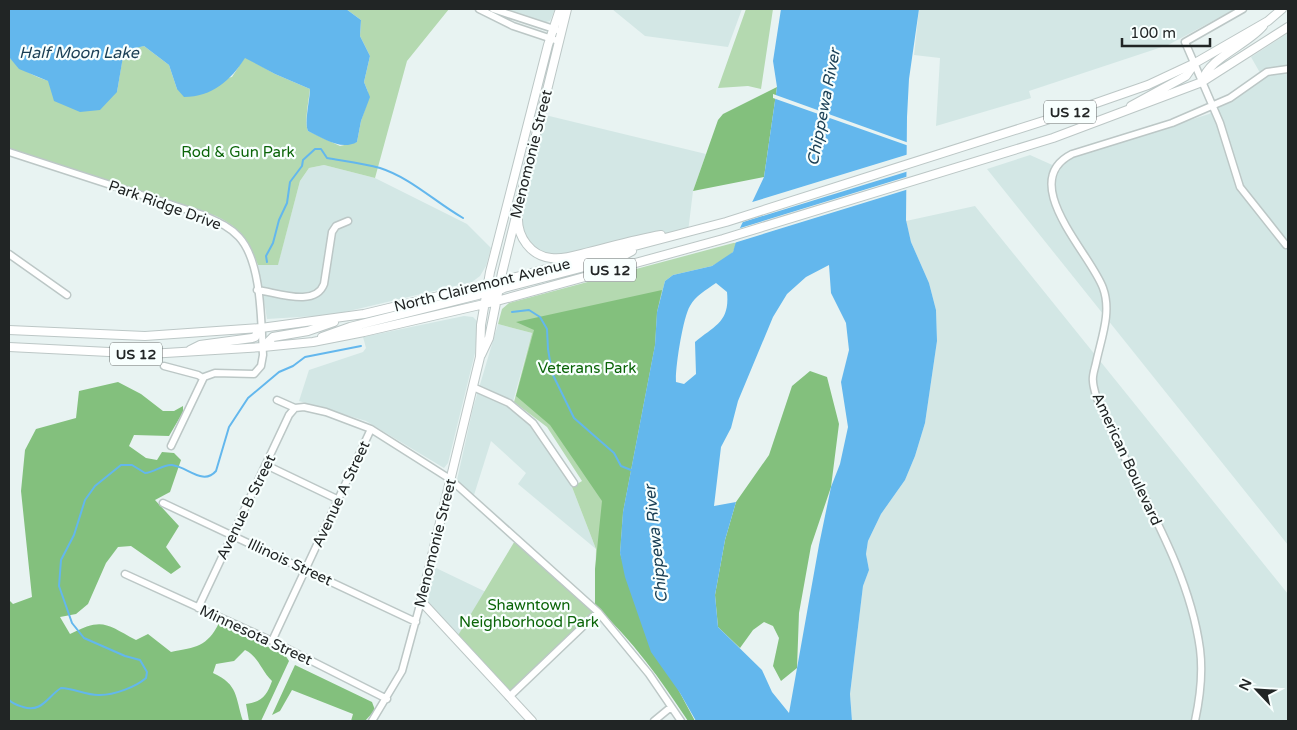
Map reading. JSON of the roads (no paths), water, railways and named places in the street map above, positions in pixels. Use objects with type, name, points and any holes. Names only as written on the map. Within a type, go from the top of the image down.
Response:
[{"type":"main road","name":"Menomonie Street","points":[[421,601],[480,357],[487,288],[557,30],[560,9]]},
{"type":"main road","name":"Menomonie Street","points":[[557,30],[567,9]]},
{"type":"main road","name":"US 12","points":[[1195,63],[1268,21],[1282,9]]},
{"type":"main road","points":[[1202,82],[1205,72],[1211,64],[1244,44],[1268,21]]},
{"type":"main road","name":"US 12","points":[[1114,116],[1202,82],[1288,27]]},
{"type":"main road","name":"Menomonie Street","points":[[480,357],[489,338],[498,301],[554,40]]},
{"type":"main road","points":[[1114,116],[1186,76],[1195,63]]},
{"type":"main road","name":"North Clairemont Avenue","points":[[501,281],[726,222],[942,154],[1148,85],[1195,63]]},
{"type":"main road","name":"North Clairemont Avenue","points":[[9,347],[149,354],[307,343],[364,332],[498,301],[723,239],[1053,138],[1114,116]]},
{"type":"main road","points":[[518,211],[520,232],[526,244],[539,254],[551,258],[570,256],[646,238],[688,232]]},
{"type":"main road","points":[[485,304],[499,290],[619,258],[645,244]]},
{"type":"main road","points":[[307,343],[350,327],[487,288],[501,281]]},
{"type":"main road","name":"North Clairemont Avenue","points":[[9,330],[145,336],[261,328],[347,317],[487,288]]},
{"type":"main road","points":[[263,347],[273,337],[308,331],[347,317]]},
{"type":"main road","points":[[184,352],[200,345],[252,338],[261,328]]},
{"type":"main road","points":[[421,601],[532,721]]},
{"type":"street","points":[[479,9],[512,26],[554,40]]},
{"type":"street","points":[[493,9],[557,30]]},
{"type":"street","points":[[1243,9],[1185,42],[1213,106],[1240,187],[1286,244]]},
{"type":"street","name":"American Boulevard","points":[[1195,721],[1200,682],[1200,651],[1188,594],[1096,396],[1092,380],[1108,308],[1098,274],[1056,207],[1051,184],[1059,163],[1072,154],[1172,123],[1230,98],[1267,72],[1288,70]]},
{"type":"street","name":"Park Ridge Drive","points":[[9,152],[202,215],[223,224],[238,236],[248,250],[254,268],[263,347]]},
{"type":"street","points":[[257,290],[308,297],[320,292],[324,284],[332,232],[336,226],[348,222]]},
{"type":"street","points":[[9,254],[67,294]]},
{"type":"street","points":[[171,446],[203,378],[215,373],[254,374],[263,362],[263,347]]},
{"type":"street","points":[[164,366],[203,378]]},
{"type":"street","points":[[473,387],[509,403],[533,423],[574,483]]},
{"type":"street","points":[[277,400],[295,408],[314,409],[370,429],[450,479],[598,612],[639,661],[680,721]]},
{"type":"street","name":"Avenue B Street","points":[[198,608],[289,415],[295,408]]},
{"type":"street","name":"Avenue A Street","points":[[272,641],[339,500],[370,429]]},
{"type":"street","points":[[266,465],[339,500]]},
{"type":"street","name":"Illinois Street","points":[[163,503],[416,622]]},
{"type":"street","name":"Minnesota Street","points":[[125,574],[272,641],[387,699]]},
{"type":"street","name":"Menomonie Street","points":[[372,721],[387,699],[402,671],[421,601]]},
{"type":"street","points":[[509,698],[598,612]]},
{"type":"street","points":[[654,721],[671,707]]},
{"type":"water","name":"Half Moon Lake","points":[[9,9],[346,9],[361,20],[360,36],[370,56],[364,82],[370,97],[361,121],[357,142],[345,145],[338,144],[308,131],[307,117],[310,89],[275,74],[245,58],[234,73],[220,86],[203,94],[184,97],[177,89],[169,65],[144,46],[124,51],[117,92],[100,110],[80,112],[54,101],[48,81],[19,69],[9,57]]},
{"type":"water","name":"Chippewa River","points":[[781,9],[919,9],[909,79],[906,220],[911,242],[929,283],[936,310],[937,341],[925,423],[915,456],[905,480],[881,514],[868,541],[866,554],[869,570],[863,586],[850,694],[852,721],[696,721],[680,693],[651,652],[625,577],[620,553],[623,512],[655,345],[657,312],[665,281],[673,275],[712,266],[733,252],[740,228],[764,177],[777,87],[773,61]],"holes":[[[829,265],[831,293],[846,323],[849,350],[841,382],[848,427],[840,464],[831,487],[819,545],[789,713],[772,692],[762,670],[718,627],[715,595],[725,540],[736,502],[714,506],[721,447],[731,428],[738,401],[773,317],[787,294],[806,277]],[[716,283],[727,292],[726,310],[720,322],[695,342],[696,374],[684,384],[676,382],[680,343],[687,312],[695,299]]]},
{"type":"waterway","points":[[267,262],[266,256],[273,243],[279,220],[287,203],[290,182],[302,166],[303,160],[315,149],[321,149],[327,158],[367,165],[391,172],[413,184],[463,218]]},
{"type":"waterway","points":[[512,312],[529,310],[540,317],[547,329],[552,373],[574,418],[614,453],[621,466],[631,470]]},
{"type":"waterway","points":[[9,700],[23,707],[35,708],[44,703],[61,688],[95,695],[106,695],[131,687],[146,678],[147,672],[140,660],[125,656],[84,638],[72,623],[59,586],[61,560],[74,535],[85,500],[95,486],[121,465],[132,465],[145,473],[172,465],[201,476],[211,475],[216,471],[229,427],[248,398],[279,372],[293,366],[305,357],[361,346]]},
{"type":"park label","name":"Rod & Gun Park","points":[[238,152]]},
{"type":"park label","name":"Veterans Park","points":[[587,368]]},
{"type":"park label","name":"Shawntown Neighborhood Park","points":[[529,614]]}]
